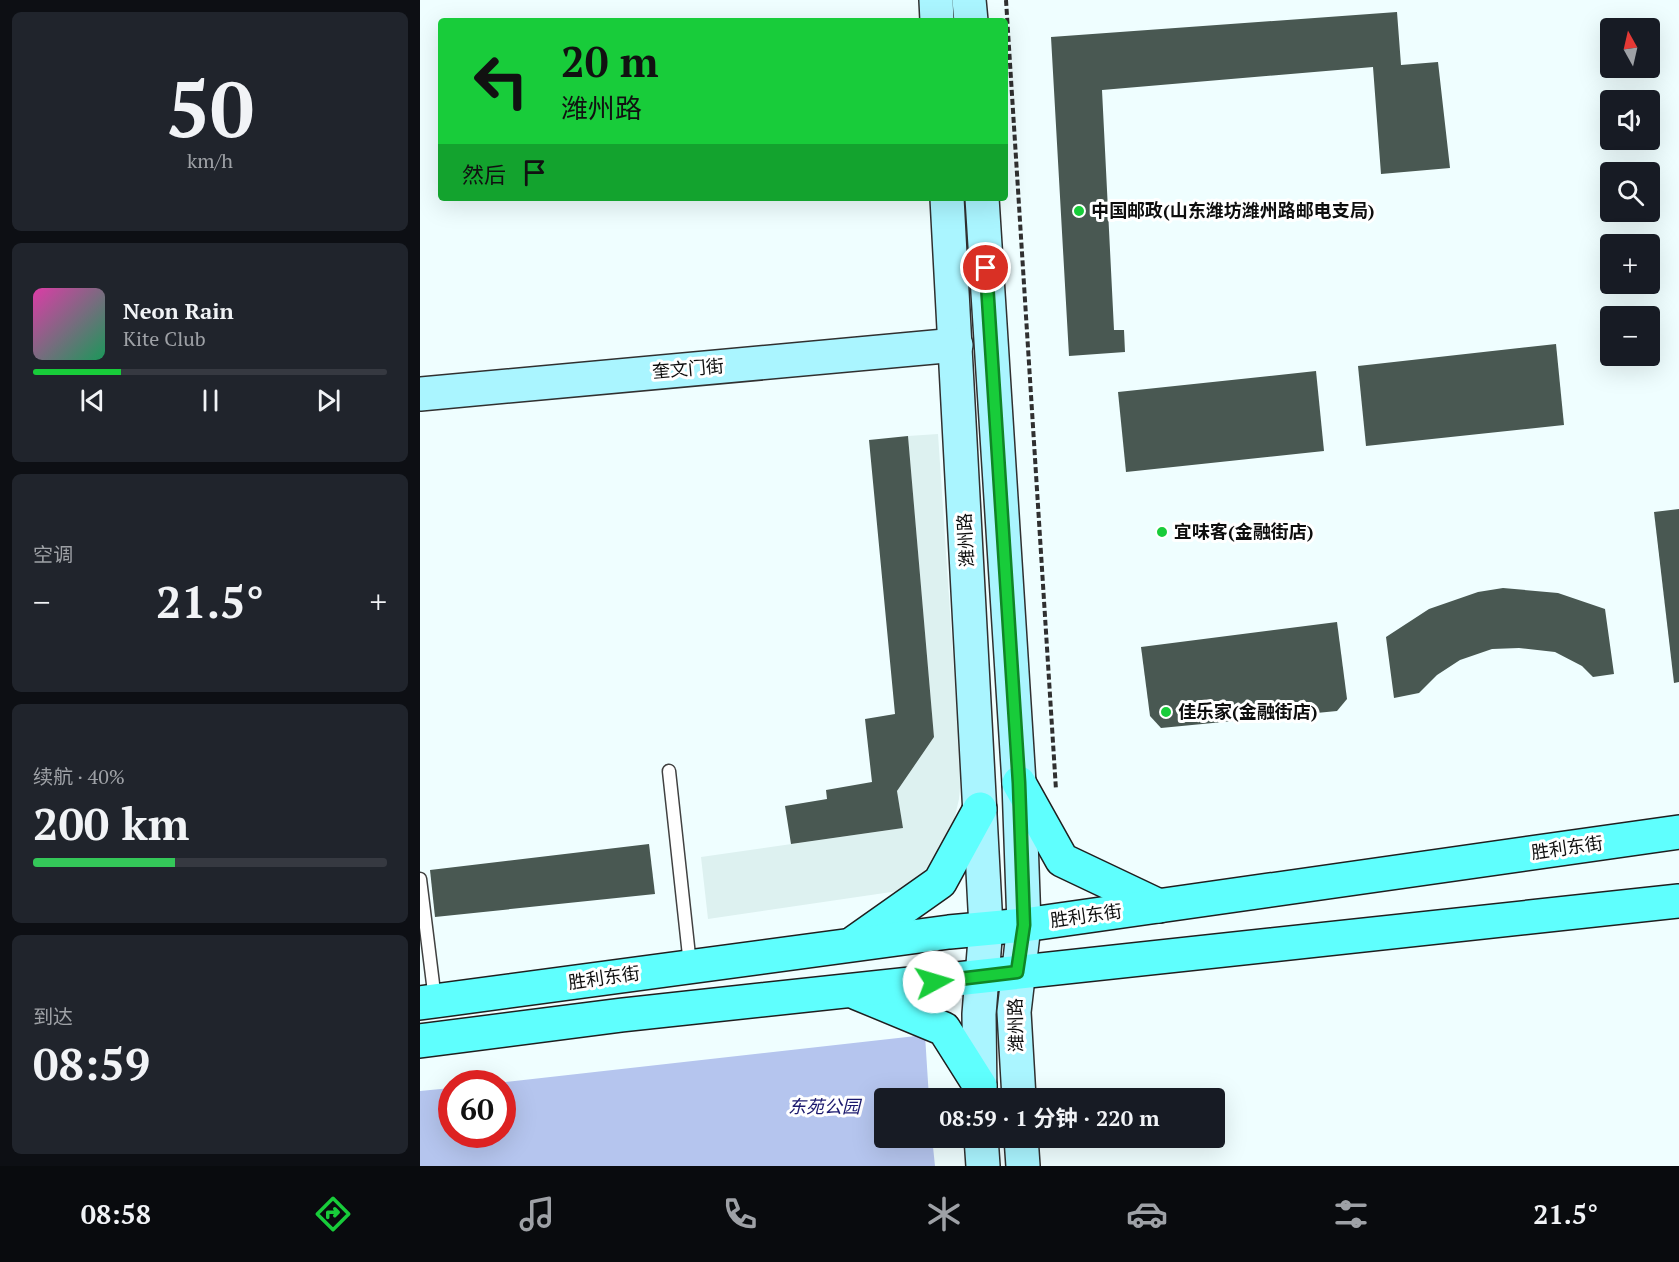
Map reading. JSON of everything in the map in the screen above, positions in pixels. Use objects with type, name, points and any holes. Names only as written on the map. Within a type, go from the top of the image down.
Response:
[{"type":"main road","points":[[936,0],[937,18]]},
{"type":"main road","points":[[969,0],[970,18]]},
{"type":"main road","name":"潍州路","points":[[947,201],[986,927],[979,1014],[980,1088]]},
{"type":"main road","name":"潍州路","points":[[982,201],[1019,783],[1024,925],[1014,1012],[1018,1088]]},
{"type":"main road","name":"奎文门街","points":[[420,394],[956,345]]},
{"type":"main road","points":[[1019,783],[1062,860],[1159,906]]},
{"type":"main road","points":[[850,945],[940,882],[980,810]]},
{"type":"main road","name":"胜利东街","points":[[428,1002],[986,927],[1024,925],[1679,832]]},
{"type":"main road","name":"胜利东街","points":[[420,1041],[539,1024],[1679,901]]},
{"type":"main road","points":[[852,991],[944,1029],[978,1088]]},
{"type":"main road","points":[[982,1148],[983,1166]]},
{"type":"main road","points":[[1022,1148],[1023,1166]]},
{"type":"lane","points":[[669,771],[690,966]]},
{"type":"lane","points":[[420,879],[428,1002]]},
{"type":"path","points":[[1006,0],[1007,18]]},
{"type":"path","points":[[1008,32],[1056,794]]},
{"type":"green space","name":"东苑公园","points":[[925,1035],[928,1088],[874,1088],[874,1148],[933,1148],[935,1166],[420,1166],[420,1091],[438,1089],[438,1148],[516,1148],[516,1081]]},
{"type":"shaded area","points":[[938,434],[961,775],[959,799],[951,833],[933,864],[905,890],[708,919],[701,857],[903,828],[897,791],[934,737],[908,436]]},
{"type":"building","points":[[1397,12],[1401,65],[1438,62],[1450,168],[1381,174],[1373,67],[1102,90],[1114,330],[1124,330],[1125,352],[1069,356],[1051,37]]},
{"type":"building","points":[[1556,344],[1564,425],[1366,446],[1358,366]]},
{"type":"building","points":[[1316,371],[1324,451],[1126,472],[1118,392]]},
{"type":"building","points":[[908,436],[934,737],[897,791],[903,828],[791,844],[785,806],[827,799],[826,790],[872,782],[865,719],[895,714],[869,440]]},
{"type":"building","points":[[1679,509],[1679,682],[1674,683],[1654,512]]},
{"type":"building","points":[[1503,588],[1558,593],[1605,609],[1614,674],[1593,677],[1582,666],[1555,652],[1519,648],[1492,649],[1460,660],[1437,675],[1419,693],[1394,698],[1386,637],[1429,609],[1478,592]]},
{"type":"building","points":[[1337,622],[1347,699],[1337,711],[1161,728],[1150,716],[1141,647]]},
{"type":"building","points":[[649,844],[655,894],[435,917],[430,870]]},
{"type":"place","name":"中国邮政(山东潍坊潍州路邮电支局)","points":[[1079,211]]},
{"type":"place","name":"宜味客(金融街店)","points":[[1162,532]]},
{"type":"place","name":"佳乐家(金融街店)","points":[[1166,712]]},
{"type":"route","points":[[934,982],[1017,972],[1024,925],[1019,783],[986,268]]}]
